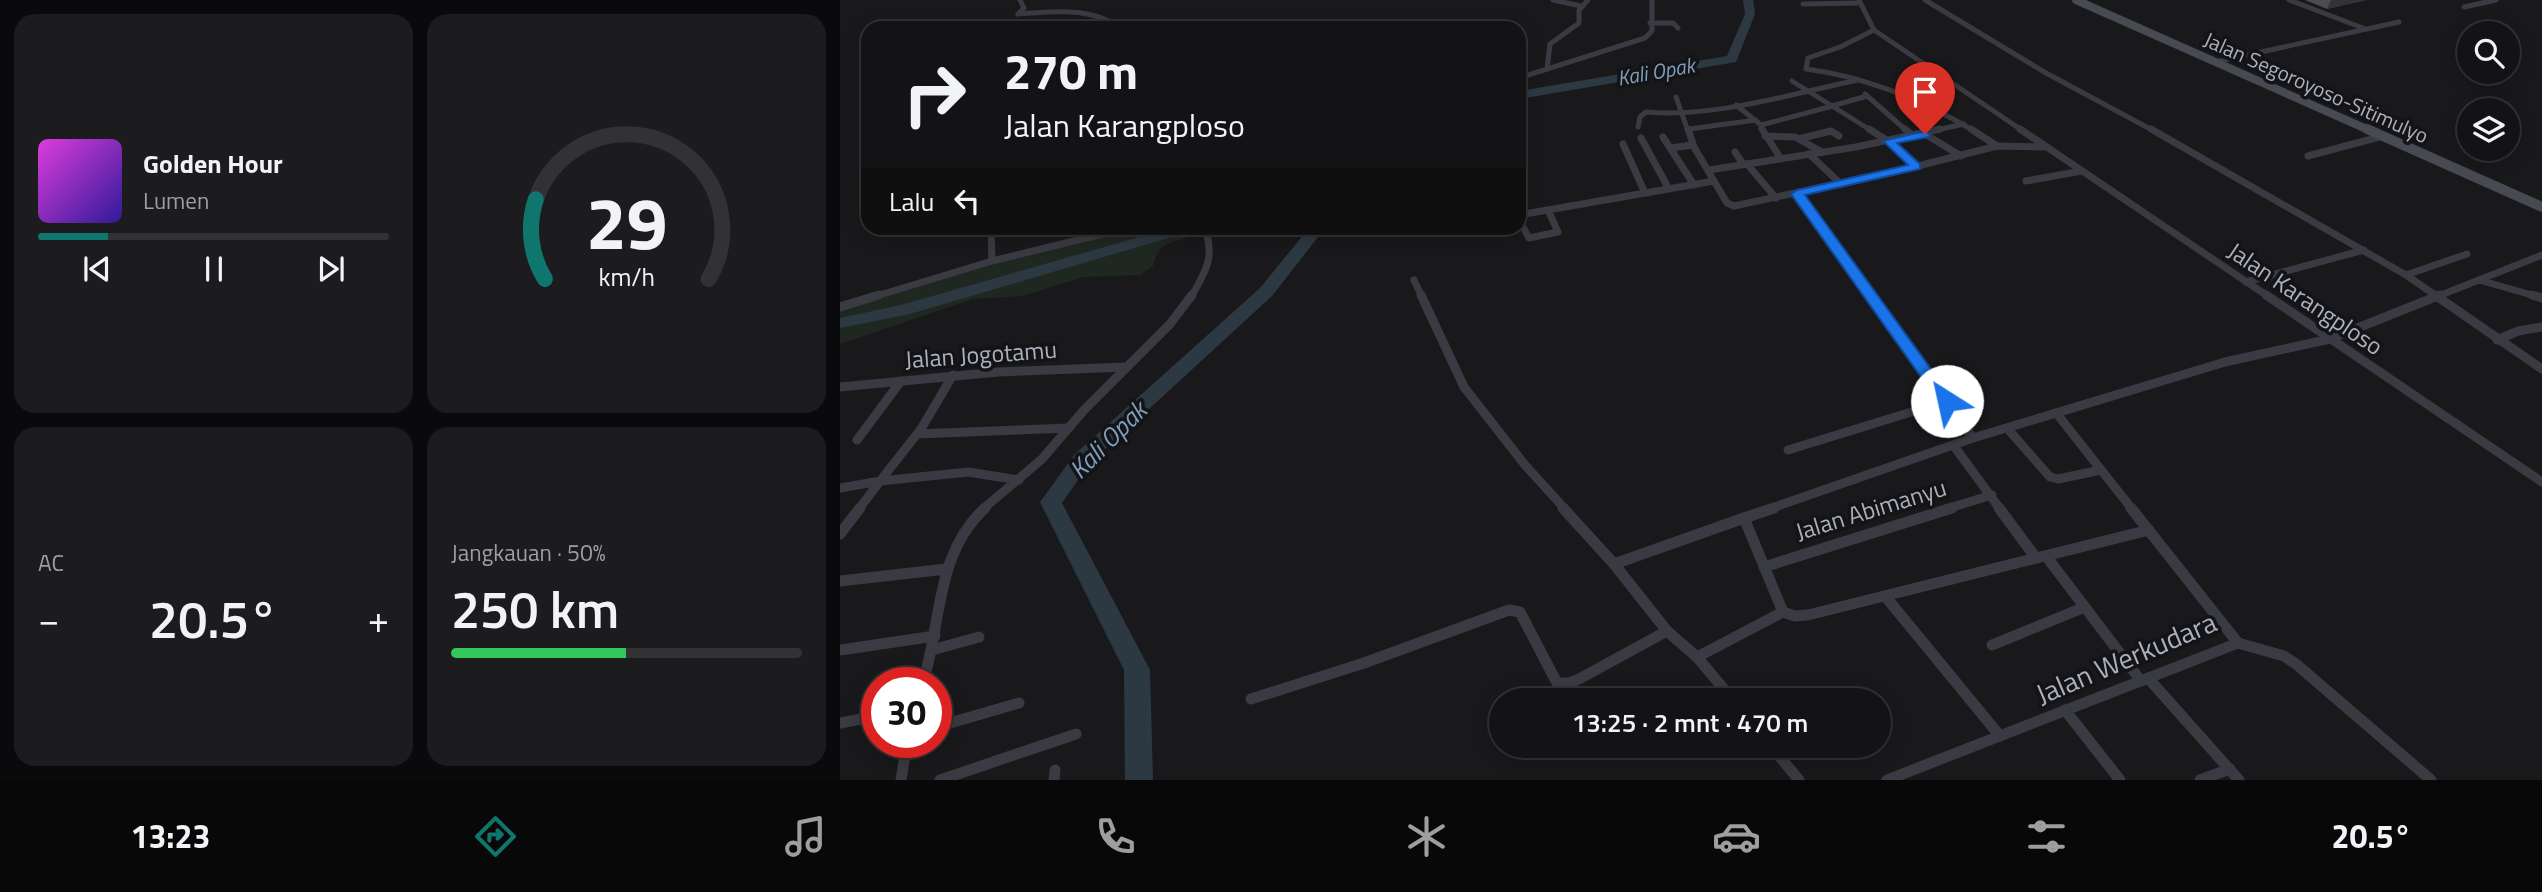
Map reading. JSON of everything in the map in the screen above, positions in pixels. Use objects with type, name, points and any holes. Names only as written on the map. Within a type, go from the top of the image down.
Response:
[{"type":"main road","name":"Jalan Segoroyoso-Sitimulyo","points":[[2076,0],[2542,207]]},
{"type":"street","points":[[1020,0],[1024,8],[1018,14],[1092,13],[1105,15],[1112,21]]},
{"type":"street","points":[[1553,0],[1581,6]]},
{"type":"street","points":[[1547,69],[1546,49],[1550,41],[1579,23],[1577,16],[1581,6],[1588,0]]},
{"type":"street","points":[[1526,76],[1576,58],[1633,43],[1652,32],[1651,0]]},
{"type":"street","points":[[1925,0],[2056,79],[2114,108],[2406,275],[2541,368]]},
{"type":"street","points":[[2289,0],[2364,28]]},
{"type":"street","points":[[2464,7],[2496,0]]},
{"type":"street","points":[[1803,4],[1860,2]]},
{"type":"street","name":"Jalan Karangploso","points":[[1860,2],[1874,30],[2542,482]]},
{"type":"street","points":[[2215,62],[2399,22]]},
{"type":"street","points":[[1650,23],[1673,23],[1678,28]]},
{"type":"street","points":[[1874,30],[1840,47],[1818,52],[1806,62],[1806,69],[1860,79],[1886,88],[1964,124],[1997,146]]},
{"type":"street","points":[[1638,127],[1640,117],[1646,112],[1683,113],[1737,105],[1860,79]]},
{"type":"street","points":[[1792,81],[1888,141],[1916,167]]},
{"type":"street","points":[[1867,96],[1865,94],[1886,88]]},
{"type":"street","points":[[1689,129],[1759,122],[1867,96]]},
{"type":"street","points":[[1867,96],[1913,136]]},
{"type":"street","points":[[1675,97],[1693,145],[1727,203],[1734,206],[1916,167],[1997,146],[2046,147]]},
{"type":"street","points":[[1737,105],[1759,122],[1781,159]]},
{"type":"street","points":[[1709,170],[1888,141],[1964,124]]},
{"type":"street","points":[[1802,138],[1831,131],[1839,136]]},
{"type":"street","points":[[1765,136],[1785,133],[1802,138],[1822,152]]},
{"type":"street","points":[[1925,134],[1961,156]]},
{"type":"street","points":[[2308,156],[2383,136]]},
{"type":"street","points":[[1663,137],[1694,185]]},
{"type":"street","points":[[1641,138],[1669,189]]},
{"type":"street","points":[[1623,144],[1645,193]]},
{"type":"street","points":[[1670,148],[1693,145]]},
{"type":"street","points":[[1735,152],[1776,198]]},
{"type":"street","points":[[1809,154],[1841,184]]},
{"type":"street","points":[[2026,181],[2082,171]]},
{"type":"street","points":[[1526,216],[1714,181]]},
{"type":"street","points":[[1797,194],[1973,438]]},
{"type":"street","points":[[1526,232],[1529,238],[1558,232],[1548,210]]},
{"type":"street","points":[[991,235],[992,261]]},
{"type":"street","points":[[840,307],[992,261],[1098,235]]},
{"type":"street","points":[[927,667],[946,569],[958,541],[970,523],[1049,452],[1183,309],[1208,272],[1213,252],[1209,235]]},
{"type":"street","points":[[2246,282],[2364,250]]},
{"type":"street","points":[[2406,275],[2468,254]]},
{"type":"street","points":[[1614,564],[1973,438],[2225,362],[2330,339],[2542,255]]},
{"type":"street","points":[[2477,279],[2509,286],[2542,298]]},
{"type":"street","points":[[1414,280],[1458,380],[1525,465],[1614,564],[1667,631],[1697,657],[1723,688]]},
{"type":"street","points":[[2497,340],[2518,331],[2542,327]]},
{"type":"street","name":"Jalan Jogotamu","points":[[840,387],[953,375],[1126,367]]},
{"type":"street","points":[[840,534],[918,434],[953,375]]},
{"type":"street","points":[[856,440],[901,381]]},
{"type":"street","points":[[1787,450],[1947,401]]},
{"type":"street","name":"Jalan Werkudara","points":[[1887,780],[2238,643],[2057,414]]},
{"type":"street","points":[[918,434],[1069,428]]},
{"type":"street","points":[[2007,428],[2050,477],[2058,479],[2101,470]]},
{"type":"street","points":[[1954,446],[2041,557],[2144,679],[2239,780]]},
{"type":"street","points":[[840,488],[959,473],[998,475],[1019,481]]},
{"type":"street","name":"Jalan Abimanyu","points":[[1764,567],[1992,495]]},
{"type":"street","points":[[1744,518],[1783,612]]},
{"type":"street","points":[[1697,657],[1783,612],[1795,616],[1808,615],[2149,530]]},
{"type":"street","points":[[840,581],[946,569]]},
{"type":"street","points":[[1885,596],[2000,736]]},
{"type":"street","points":[[1992,645],[2085,607]]},
{"type":"street","points":[[1251,699],[1364,663],[1509,610],[1521,612],[1558,683],[1569,683],[1578,679],[1667,631]]},
{"type":"street","points":[[840,650],[935,636]]},
{"type":"street","points":[[932,650],[979,637]]},
{"type":"street","points":[[2238,643],[2284,656],[2296,664],[2431,780]]},
{"type":"street","points":[[952,722],[1019,703]]},
{"type":"street","points":[[2065,710],[2120,780]]},
{"type":"street","points":[[840,723],[861,719]]},
{"type":"street","points":[[940,780],[1076,734]]},
{"type":"street","points":[[901,780],[904,758]]},
{"type":"street","points":[[1781,758],[1799,780]]},
{"type":"street","points":[[2200,780],[2230,769]]},
{"type":"shaded area","points":[[1107,235],[1193,235],[1163,246],[1153,266],[1140,275],[1084,277],[1022,296],[973,299],[840,344],[840,310],[963,272]]},
{"type":"waterway","name":"Kali Opak","points":[[1526,94],[1732,59],[1750,14],[1748,0]]},
{"type":"waterway","points":[[840,323],[904,310],[1162,235]]},
{"type":"waterway","name":"Kali Opak","points":[[1139,780],[1137,670],[1051,502],[1082,459],[1266,292],[1311,235]]},
{"type":"route","points":[[1925,134],[1888,141],[1916,167],[1797,194],[1947,401]]}]
